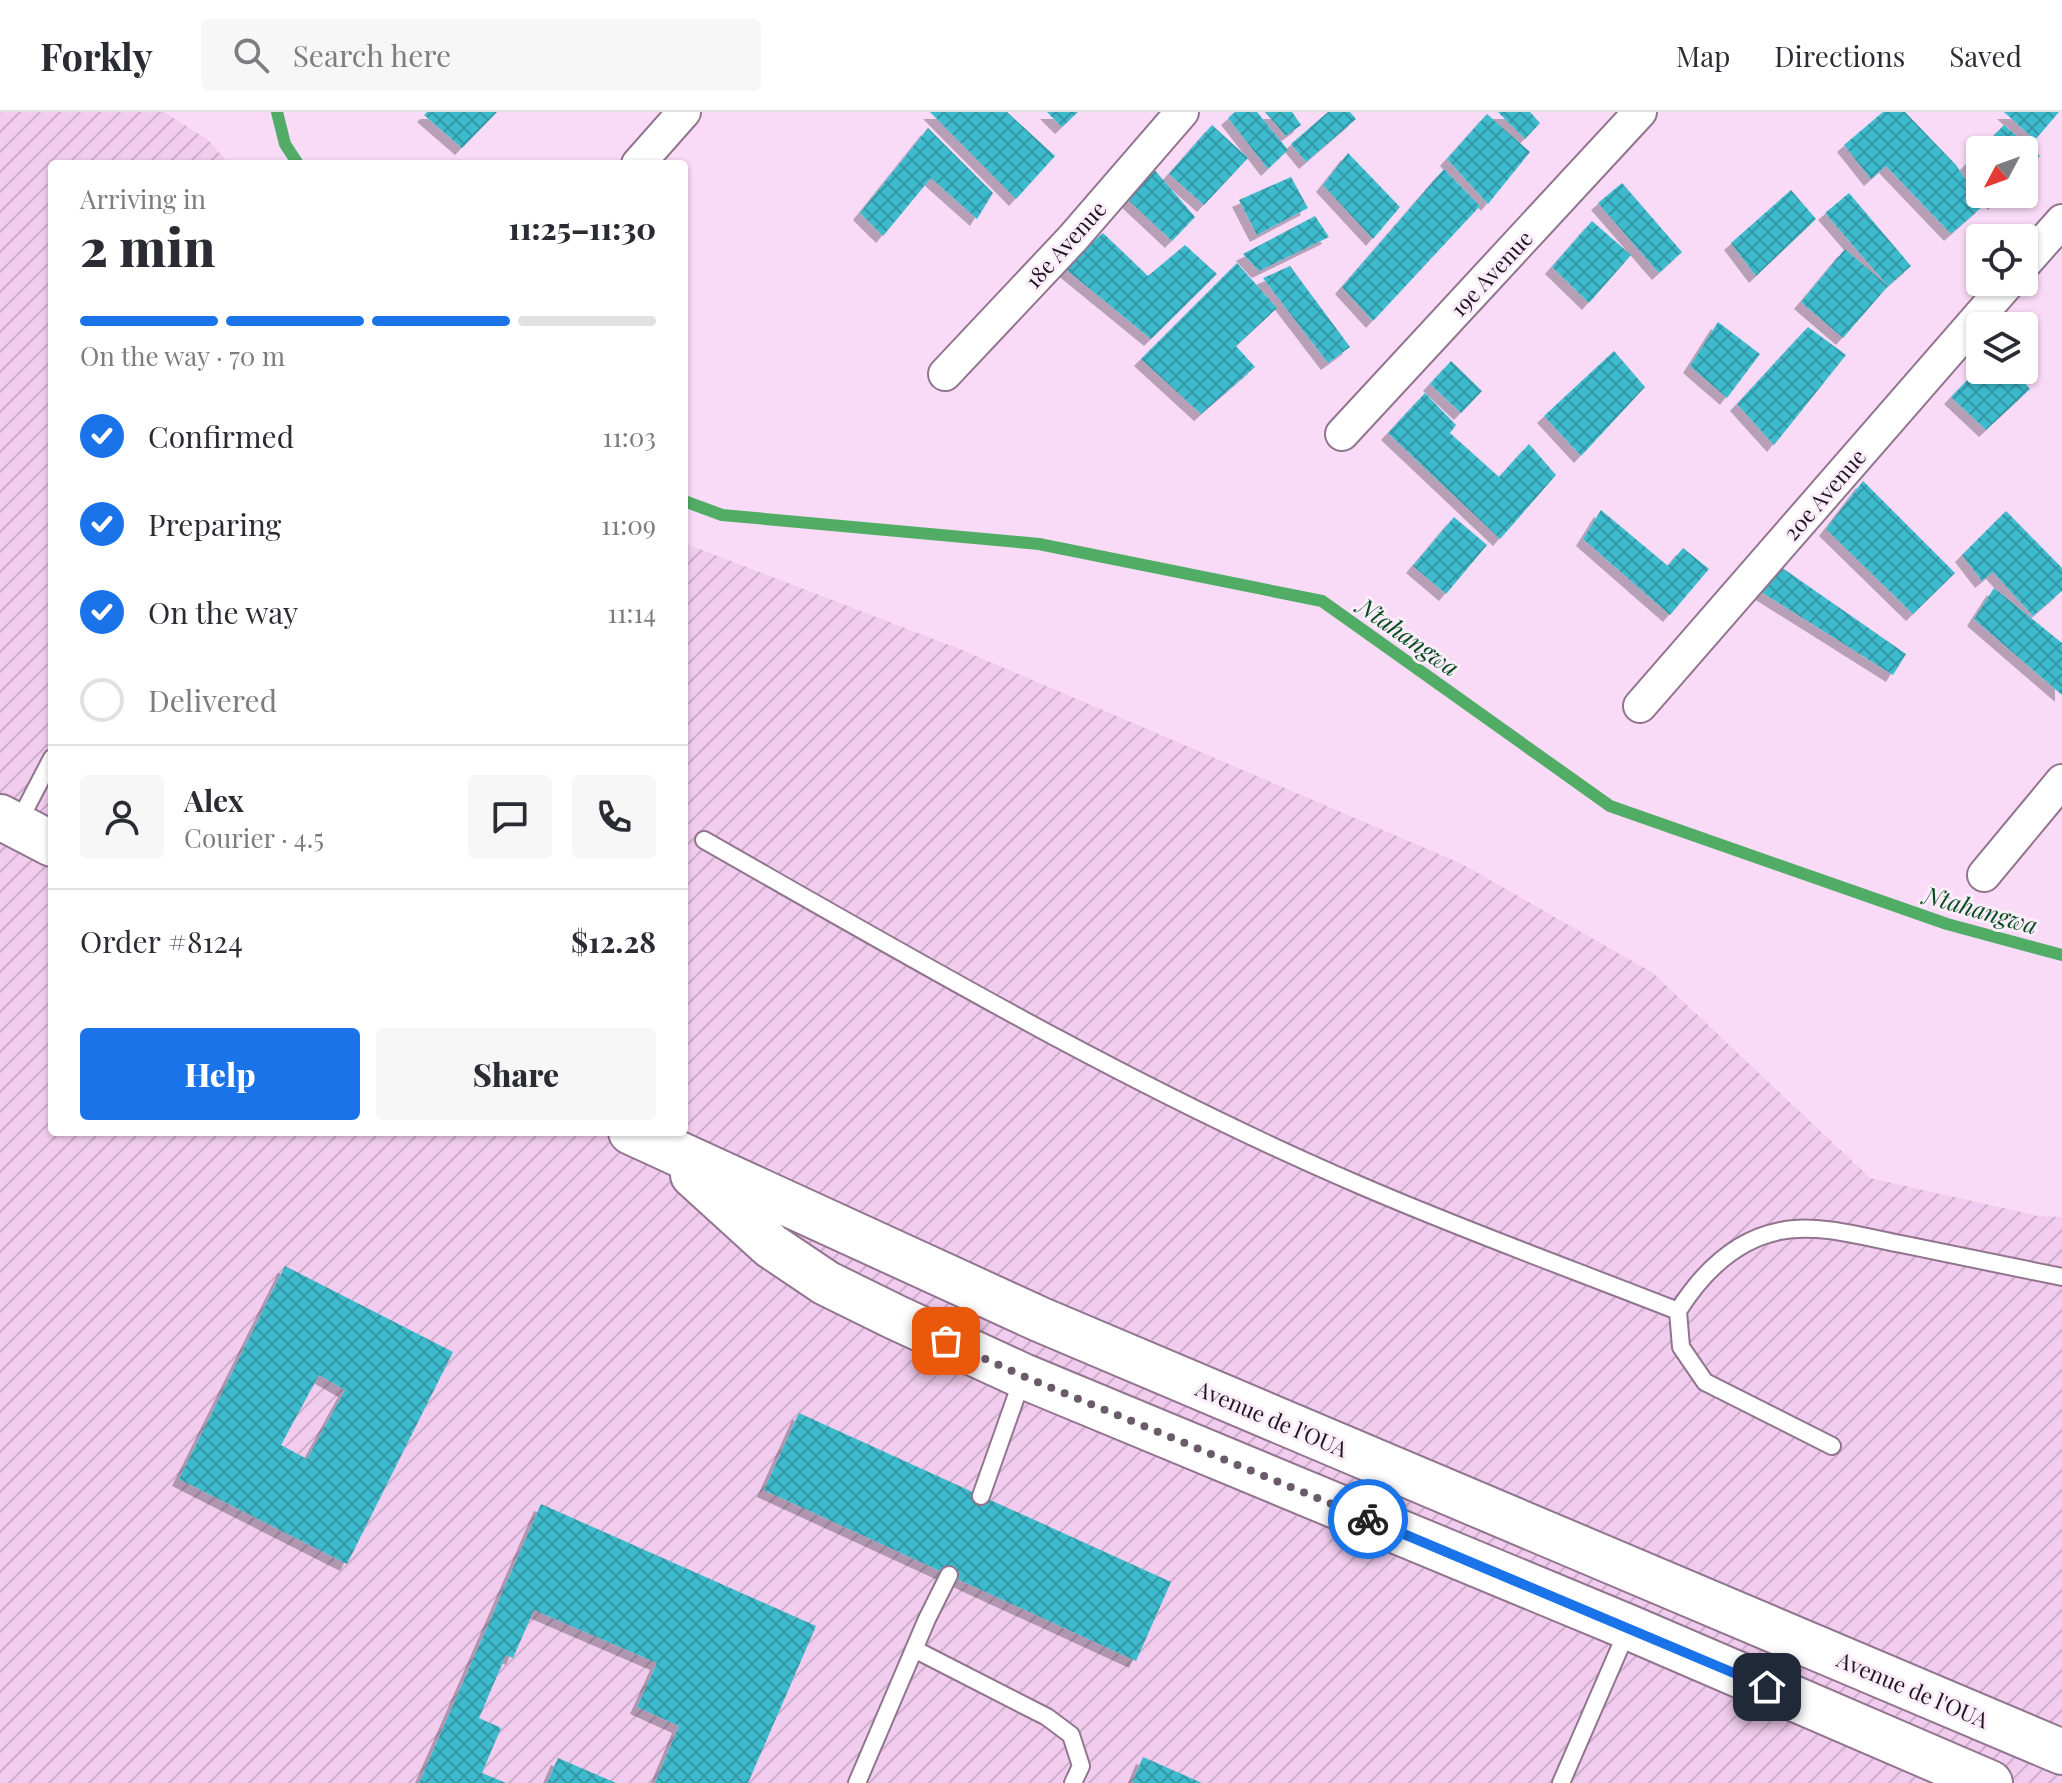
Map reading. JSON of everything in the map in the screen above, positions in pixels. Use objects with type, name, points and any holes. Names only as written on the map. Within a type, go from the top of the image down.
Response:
[{"type":"main road","name":"Avenue de l'OUA","points":[[648,1140],[1039,1319],[2062,1752]]},
{"type":"main road","name":"Avenue de l'OUA","points":[[648,1140],[771,1246],[826,1283],[1023,1376],[1628,1627],[1990,1783]]},
{"type":"main road","points":[[1023,1376],[1039,1319]]},
{"type":"street","points":[[642,160],[684,112]]},
{"type":"street","name":"18e Avenue","points":[[945,374],[1073,238],[1182,112]]},
{"type":"street","name":"19e Avenue","points":[[1342,434],[1640,112]]},
{"type":"street","points":[[2038,248],[2062,221]]},
{"type":"street","name":"20e Avenue","points":[[1640,706],[1997,296]]},
{"type":"street","points":[[1984,875],[2062,781]]},
{"type":"lane","points":[[23,829],[48,768]]},
{"type":"lane","points":[[704,840],[972,993],[1184,1103],[1357,1184],[1678,1311]]},
{"type":"lane","points":[[1832,1446],[1705,1382],[1681,1347],[1678,1311],[1719,1260],[1744,1244],[1781,1231],[1831,1230],[2062,1277]]},
{"type":"lane","points":[[981,1496],[1023,1376]]},
{"type":"lane","points":[[857,1783],[949,1575]]},
{"type":"lane","points":[[1561,1783],[1628,1627]]},
{"type":"lane","points":[[914,1649],[1047,1717],[1071,1735],[1081,1766],[1073,1783]]},
{"type":"shaded area","points":[[0,112],[164,112],[207,139],[225,160],[48,160],[48,1136],[688,1136],[688,545],[962,650],[1460,863],[1653,973],[1870,1178],[2038,1216],[2062,1217],[2062,1783],[0,1783]]},
{"type":"building","points":[[427,112],[497,112],[462,148],[424,115]]},
{"type":"building","points":[[930,112],[1007,112],[1055,156],[1016,199]]},
{"type":"building","points":[[1047,112],[1078,112],[1062,127]]},
{"type":"building","points":[[1235,112],[1257,112],[1288,150],[1268,169],[1228,118]]},
{"type":"building","points":[[1265,112],[1292,112],[1301,125],[1286,136]]},
{"type":"building","points":[[1328,112],[1350,112],[1356,119],[1306,162],[1291,144]]},
{"type":"building","points":[[1498,112],[1530,112],[1540,123],[1525,139]]},
{"type":"building","points":[[1883,112],[1905,112],[1956,165],[1966,180],[1966,208],[1981,208],[1951,234],[1886,166],[1871,179],[1844,145]]},
{"type":"building","points":[[2004,112],[2059,112],[2038,136],[2031,136]]},
{"type":"building","points":[[1487,114],[1530,152],[1488,204],[1447,159]]},
{"type":"building","points":[[1212,125],[1248,158],[1204,205],[1169,174]]},
{"type":"building","points":[[2004,125],[2017,136],[1993,136]]},
{"type":"building","points":[[928,128],[993,193],[977,219],[931,178],[883,236],[860,213]]},
{"type":"building","points":[[1348,153],[1400,207],[1373,239],[1323,185]]},
{"type":"building","points":[[1153,168],[1195,217],[1172,241],[1125,197]]},
{"type":"building","points":[[1444,169],[1480,206],[1373,321],[1342,287]]},
{"type":"building","points":[[1291,177],[1308,208],[1257,235],[1239,200]]},
{"type":"building","points":[[1622,183],[1682,252],[1659,273],[1598,203]]},
{"type":"building","points":[[1791,190],[1816,219],[1756,276],[1731,243]]},
{"type":"building","points":[[1849,193],[1911,266],[1888,286],[1825,213]]},
{"type":"building","points":[[1315,216],[1329,237],[1259,271],[1243,254]]},
{"type":"building","points":[[1592,221],[1631,255],[1589,303],[1552,267]]},
{"type":"building","points":[[1103,233],[1148,276],[1185,245],[1217,274],[1151,339],[1063,267]]},
{"type":"building","points":[[1845,249],[1888,286],[1843,338],[1801,302]]},
{"type":"building","points":[[1237,263],[1277,308],[1236,346],[1255,367],[1201,414],[1141,359]]},
{"type":"building","points":[[1290,266],[1350,347],[1328,363],[1263,278]]},
{"type":"building","points":[[1718,322],[1760,354],[1727,398],[1690,366]]},
{"type":"building","points":[[1808,327],[1846,355],[1774,445],[1737,404]]},
{"type":"building","points":[[1614,351],[1645,387],[1581,456],[1544,416]]},
{"type":"building","points":[[1451,361],[1482,391],[1461,413],[1430,384]]},
{"type":"building","points":[[1966,381],[1966,384],[2026,384],[2030,389],[1986,430],[1951,397]]},
{"type":"building","points":[[1425,393],[1456,425],[1450,433],[1499,477],[1529,444],[1556,475],[1500,539],[1388,433]]},
{"type":"building","points":[[1863,481],[1955,573],[1913,614],[1826,529]]},
{"type":"building","points":[[1601,510],[1668,566],[1683,548],[1709,569],[1670,615],[1583,539]]},
{"type":"building","points":[[2006,511],[2062,568],[2062,591],[2033,616],[1993,572],[1982,581],[1962,555]]},
{"type":"building","points":[[1454,517],[1487,545],[1446,594],[1413,566]]},
{"type":"building","points":[[1778,565],[1906,654],[1893,675],[1758,590]]},
{"type":"building","points":[[1994,588],[2062,643],[2062,695],[1974,619]]},
{"type":"building","points":[[285,1266],[453,1352],[347,1564],[179,1479]],"holes":[[[319,1375],[345,1390],[307,1459],[281,1445]]]},
{"type":"building","points":[[799,1413],[1171,1582],[1136,1661],[764,1490]]},
{"type":"building","points":[[541,1504],[816,1626],[748,1783],[655,1783],[679,1726],[637,1707],[657,1663],[534,1610],[513,1658],[506,1655],[479,1718],[501,1728],[482,1773],[506,1783],[419,1783]]},
{"type":"building","points":[[1143,1757],[1202,1783],[1132,1783]]},
{"type":"building","points":[[558,1758],[616,1783],[547,1783]]},
{"type":"waterway","name":"Ntahangwa","points":[[277,112],[285,144],[295,160]]},
{"type":"waterway","name":"Ntahangwa","points":[[688,502],[722,515],[1039,544],[1322,601],[1610,806],[1947,924],[2062,955]]},
{"type":"way so far","points":[[946,1341],[1368,1519]]},
{"type":"route","points":[[1368,1519],[1767,1687]]}]
